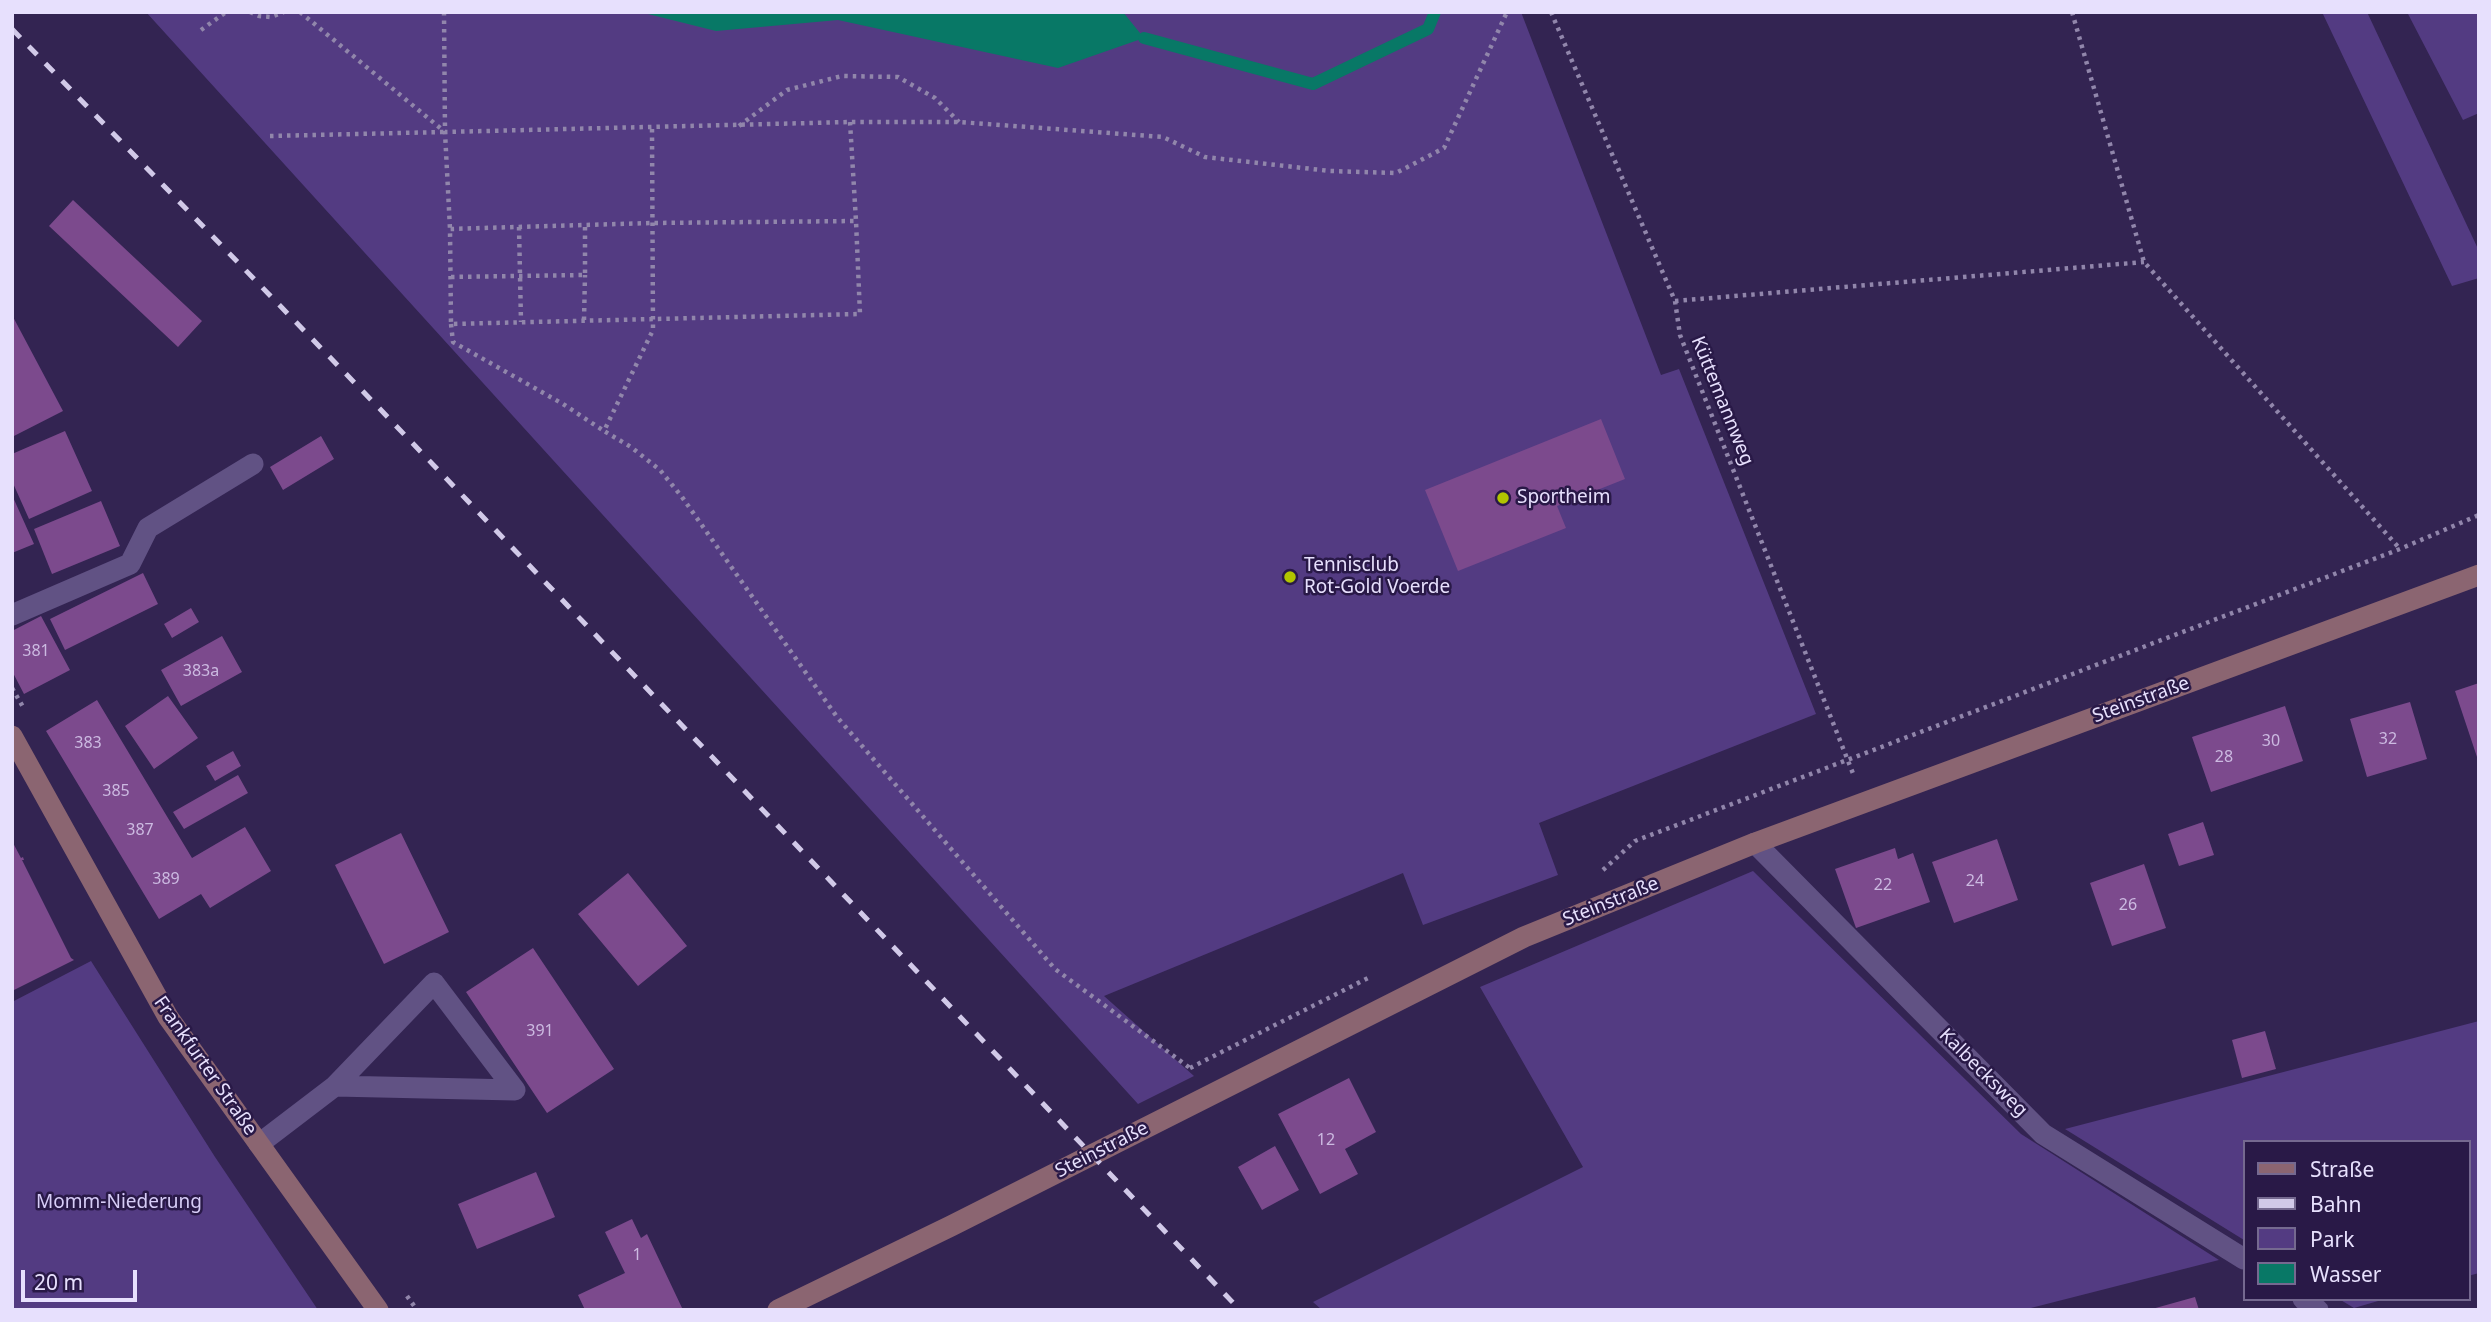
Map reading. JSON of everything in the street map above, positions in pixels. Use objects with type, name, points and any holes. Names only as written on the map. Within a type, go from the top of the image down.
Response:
[{"type":"street","points":[[12,615],[130,564],[148,528],[253,464]]},
{"type":"street","name":"Steinstraße","points":[[778,1310],[939,1232],[1524,937],[1755,843],[2479,575]]},
{"type":"street","name":"Frankfurter Straße","points":[[12,736],[168,1017],[378,1310]]},
{"type":"street","name":"Kalbecksweg","points":[[1755,843],[2043,1134],[2242,1258]]},
{"type":"street","points":[[259,1144],[335,1086],[434,983],[515,1090],[335,1086]]},
{"type":"path","points":[[201,30],[226,12]]},
{"type":"path","points":[[250,12],[271,17],[284,12]]},
{"type":"path","points":[[300,12],[445,132]]},
{"type":"path","points":[[444,12],[445,132],[453,342],[563,404],[631,447],[660,470],[682,497],[837,717],[1055,969],[1220,1090]]},
{"type":"path","points":[[270,136],[652,129],[850,122],[959,122],[1163,137],[1205,157],[1330,171],[1396,173],[1444,148],[1507,12]]},
{"type":"path","name":"Küttemannweg","points":[[1551,12],[1675,301],[1680,335],[1864,803]]},
{"type":"path","points":[[2072,12],[2144,262],[2400,549]]},
{"type":"path","points":[[738,126],[787,90],[842,76],[898,77],[935,98],[959,122]]},
{"type":"path","points":[[451,324],[860,314],[850,122]]},
{"type":"path","points":[[604,432],[653,330],[652,129]]},
{"type":"path","points":[[450,229],[856,221]]},
{"type":"path","points":[[584,320],[585,225]]},
{"type":"path","points":[[519,227],[521,322]]},
{"type":"path","points":[[1675,301],[2144,262]]},
{"type":"path","points":[[451,277],[585,275]]},
{"type":"path","points":[[1600,873],[1635,841],[2400,549],[2479,514]]},
{"type":"path","points":[[12,688],[26,712]]},
{"type":"path","points":[[1190,1068],[1376,975]]},
{"type":"path","points":[[403,1290],[417,1310]]},
{"type":"green space","points":[[146,12],[1521,12],[1661,375],[1679,369],[1816,714],[1539,823],[1558,875],[1423,925],[1403,873],[1104,996],[1194,1076],[1138,1104]]},
{"type":"green space","points":[[2322,12],[2367,12],[2479,251],[2479,278],[2452,286]]},
{"type":"green space","points":[[2407,12],[2479,12],[2479,113],[2463,120]]},
{"type":"green space","points":[[1753,871],[2021,1134],[2219,1260],[2023,1310],[1322,1310],[1313,1302],[1583,1167],[1480,987]]},
{"type":"green space","name":"Momm-Niederung","points":[[91,961],[215,1157],[318,1310],[12,1310],[12,1002]]},
{"type":"green space","points":[[2479,1021],[2479,1273],[2470,1275],[2470,1140],[2242,1140],[2242,1239],[2065,1129]]},
{"type":"green space","points":[[2342,1301],[2378,1301],[2354,1308]]},
{"type":"water","points":[[640,12],[1123,12],[1144,38],[1058,68],[838,20],[716,31]]},
{"type":"building","points":[[73,200],[202,321],[178,347],[49,226]]},
{"type":"building","points":[[12,315],[63,411],[12,437]]},
{"type":"building","name":"Sportheim","points":[[1601,419],[1625,479],[1557,506],[1566,528],[1458,571],[1425,490]]},
{"type":"building","points":[[65,431],[92,491],[29,519],[12,481],[12,454]]},
{"type":"building","points":[[321,436],[334,459],[283,490],[270,467]]},
{"type":"building","points":[[12,495],[34,544],[12,553]]},
{"type":"building","points":[[101,501],[120,546],[52,574],[34,529]]},
{"type":"building","points":[[143,573],[158,604],[65,650],[50,619]]},
{"type":"building","points":[[191,608],[199,622],[172,638],[164,624]]},
{"type":"building","points":[[41,616],[70,670],[24,694],[12,671],[12,631]]},
{"type":"building","points":[[222,636],[242,672],[181,706],[161,670]]},
{"type":"building","points":[[2479,683],[2479,760],[2478,760],[2455,691]]},
{"type":"building","points":[[168,696],[198,738],[154,769],[125,726]]},
{"type":"building","points":[[97,700],[192,858],[245,827],[271,871],[210,908],[201,894],[159,919],[46,731]]},
{"type":"building","points":[[2410,702],[2427,759],[2367,777],[2350,719]]},
{"type":"building","points":[[2285,706],[2303,761],[2211,792],[2192,737]]},
{"type":"building","points":[[233,751],[241,766],[215,781],[206,766]]},
{"type":"building","points":[[238,775],[248,793],[184,829],[173,812]]},
{"type":"building","points":[[2203,822],[2214,855],[2179,866],[2168,834]]},
{"type":"building","points":[[401,833],[449,932],[384,964],[335,865]]},
{"type":"building","points":[[1997,839],[2018,900],[1954,923],[1932,862]]},
{"type":"building","points":[[12,841],[21,858],[23,857],[22,860],[74,960],[12,991]]},
{"type":"building","points":[[1895,848],[1898,859],[1913,853],[1930,902],[1856,928],[1835,869]]},
{"type":"building","points":[[2144,864],[2166,928],[2112,946],[2090,883]]},
{"type":"building","points":[[628,873],[687,946],[638,986],[578,914]]},
{"type":"building","points":[[533,948],[614,1069],[547,1113],[466,992]]},
{"type":"building","points":[[2265,1031],[2276,1069],[2242,1078],[2232,1040]]},
{"type":"building","points":[[1349,1078],[1376,1132],[1345,1149],[1358,1174],[1320,1194],[1278,1114]]},
{"type":"building","points":[[1275,1146],[1299,1190],[1262,1210],[1238,1167]]},
{"type":"building","points":[[536,1172],[555,1217],[477,1249],[458,1204]]},
{"type":"building","points":[[632,1219],[641,1238],[647,1234],[683,1310],[585,1310],[578,1295],[625,1273],[605,1232]]},
{"type":"building","points":[[2195,1297],[2199,1310],[2152,1310],[2152,1309]]},
{"type":"waterway","points":[[1144,38],[1313,84],[1428,29],[1435,12]]},
{"type":"railway","points":[[12,29],[379,408],[1240,1310]]},
{"type":"place","name":"Sportheim","points":[[1503,498]]},
{"type":"place","name":"Tennisclub Rot-Gold Voerde","points":[[1290,577]]}]
